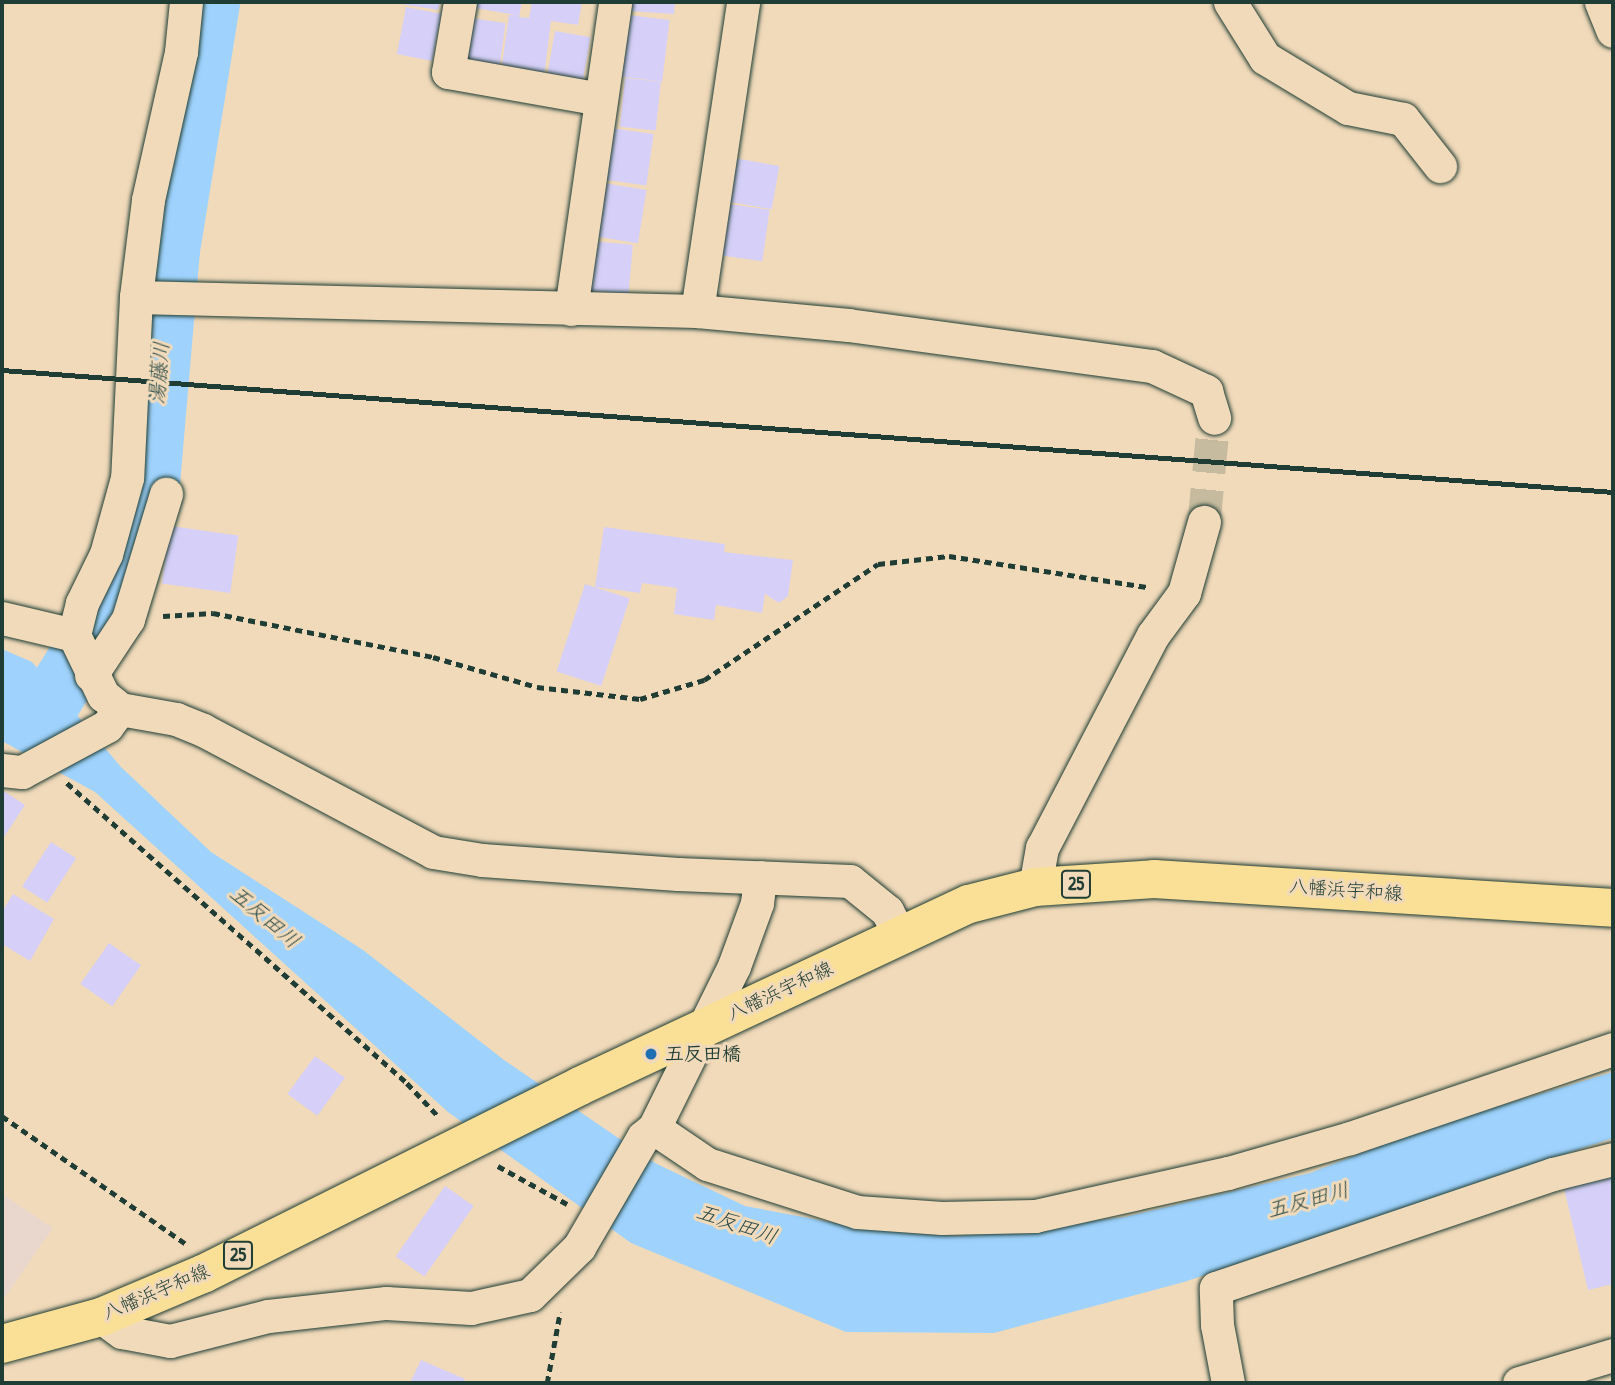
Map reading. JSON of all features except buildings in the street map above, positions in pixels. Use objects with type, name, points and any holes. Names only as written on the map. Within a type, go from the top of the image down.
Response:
[{"type":"main road","name":"八幡浜宇和線","points":[[2,1344],[101,1317],[217,1266],[580,1086],[899,934],[969,904],[1035,887],[1154,879],[1613,908]]},
{"type":"street","points":[[113,718],[82,656],[82,603],[106,554],[127,478],[156,298],[148,200],[181,52],[186,2]]},
{"type":"street","points":[[460,2],[448,72],[601,99]]},
{"type":"street","points":[[571,309],[615,2]]},
{"type":"street","points":[[697,311],[743,2]]},
{"type":"street","points":[[1230,2],[1265,58],[1348,108],[1403,118],[1440,166]]},
{"type":"street","points":[[1601,2],[1613,31]]},
{"type":"street","points":[[156,298],[697,311],[848,325],[1152,366],[1206,391],[1214,418]]},
{"type":"street","points":[[82,656],[128,619],[166,494]]},
{"type":"street","points":[[1035,887],[1042,848],[1153,635],[1184,593],[1204,522]]},
{"type":"street","points":[[2,618],[82,656]]},
{"type":"street","points":[[2,771],[22,772],[113,718],[176,719],[203,730],[433,852],[496,861],[850,881],[887,911],[899,934]]},
{"type":"street","points":[[101,1317],[122,1332],[170,1340],[268,1316],[387,1303],[471,1308],[530,1295],[579,1247],[593,1218],[649,1133],[734,966],[757,903],[760,877]]},
{"type":"street","points":[[649,1133],[707,1164],[858,1212],[942,1218],[1035,1216],[1228,1173],[1326,1145],[1613,1049]]},
{"type":"street","points":[[1228,1383],[1217,1325],[1216,1288],[1553,1174],[1613,1159]]},
{"type":"street","points":[[1519,1383],[1613,1355]]},
{"type":"path","points":[[128,619],[212,612],[433,657],[537,687],[640,699],[704,680],[878,564],[949,556],[1184,593]]},
{"type":"path","points":[[42,761],[407,1083],[464,1143],[516,1178],[593,1218]]},
{"type":"path","points":[[2,1116],[217,1266]]},
{"type":"shaded area","points":[[2,1194],[53,1228],[5,1297],[2,1297]]},
{"type":"water","name":"五反田川","points":[[2,649],[32,662],[121,767],[211,852],[363,950],[504,1060],[655,1163],[745,1206],[872,1230],[956,1236],[1124,1217],[1310,1173],[1423,1129],[1613,1072],[1613,1138],[1184,1282],[994,1333],[846,1332],[631,1243],[448,1112],[95,792],[2,741]]},
{"type":"waterway","name":"湯藤川","points":[[39,721],[110,607],[149,495],[170,250],[210,2]]},
{"type":"tunnel","points":[[1204,522],[1214,418]]},
{"type":"railway","points":[[2,370],[1613,492]]},
{"type":"place","name":"五反田橋","points":[[651,1054]]}]
